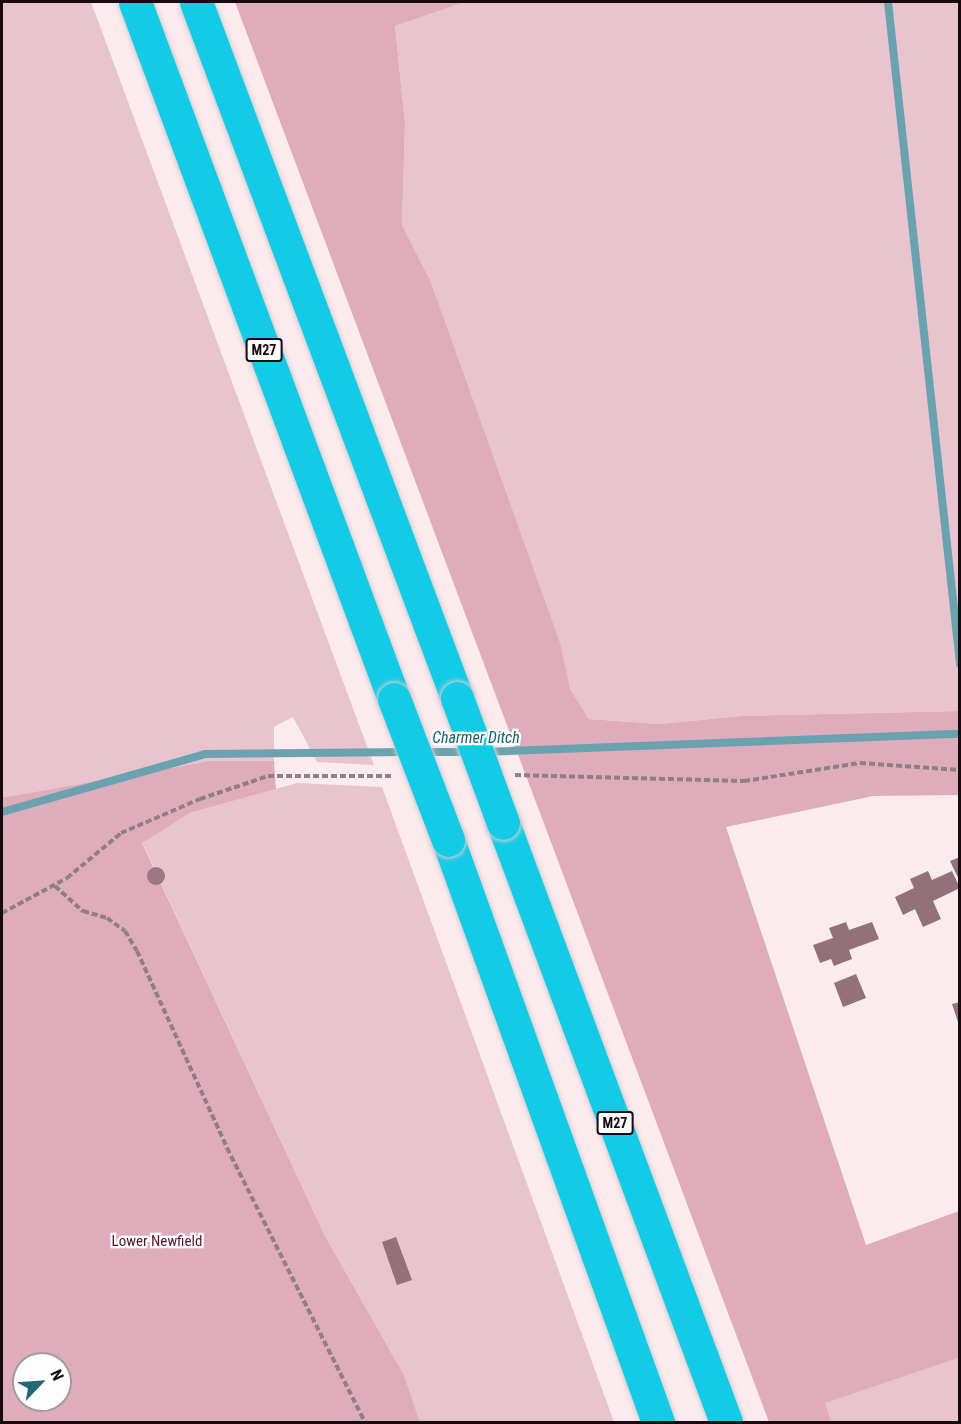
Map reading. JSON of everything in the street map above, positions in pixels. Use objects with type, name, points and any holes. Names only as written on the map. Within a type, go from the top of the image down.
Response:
[{"type":"highway","name":"M27","points":[[135,2],[448,840],[658,1422]]},
{"type":"highway","name":"M27","points":[[196,2],[726,1422]]},
{"type":"path","points":[[554,775],[744,781],[860,763],[960,770]]},
{"type":"path","points":[[2,913],[55,886],[121,833],[200,799],[268,776],[378,776]]},
{"type":"path","points":[[55,886],[83,910],[107,918],[125,931],[137,951],[227,1148],[364,1422]]},
{"type":"shaded area","points":[[2,2],[91,2],[374,765],[317,762],[293,717],[274,727],[274,761],[210,761],[2,799]]},
{"type":"shaded area","points":[[465,2],[959,2],[959,711],[741,716],[660,724],[589,719],[570,689],[430,280],[402,225],[405,123],[395,26]]},
{"type":"shaded area","points":[[297,783],[382,787],[614,1422],[420,1422],[404,1375],[325,1236],[142,842],[190,813]]},
{"type":"shaded area","points":[[959,1358],[959,1422],[831,1422],[824,1403]]},
{"type":"green space","points":[[235,2],[465,2],[395,26],[405,123],[402,225],[430,280],[560,643],[570,689],[589,719],[660,724],[741,716],[959,711],[959,795],[873,796],[726,827],[866,1245],[959,1211],[959,1358],[825,1403],[831,1422],[769,1422]]},
{"type":"green space","name":"Lower Newfield","points":[[210,761],[274,761],[276,789],[190,813],[142,843],[325,1236],[404,1375],[420,1422],[2,1422],[2,798]]},
{"type":"building","points":[[960,857],[960,882],[950,861]]},
{"type":"building","points":[[928,871],[932,880],[952,871],[960,888],[933,901],[941,919],[923,927],[915,909],[903,915],[895,897],[914,888],[910,879]]},
{"type":"building","points":[[846,922],[849,930],[872,922],[879,939],[849,950],[852,959],[834,966],[831,959],[820,963],[813,945],[833,938],[829,928]]},
{"type":"building","points":[[856,974],[866,998],[843,1007],[834,983]]},
{"type":"building","points":[[960,1002],[960,1025],[959,1025],[952,1004]]},
{"type":"building","points":[[396,1237],[412,1280],[397,1285],[382,1242]]},
{"type":"waterway","points":[[888,2],[960,664]]},
{"type":"waterway","name":"Charmer Ditch","points":[[484,752],[960,734]]},
{"type":"waterway","name":"Charmer Ditch","points":[[2,812],[205,754],[406,752]]},
{"type":"waterway","name":"Charmer Ditch","points":[[424,752],[469,752]]}]
